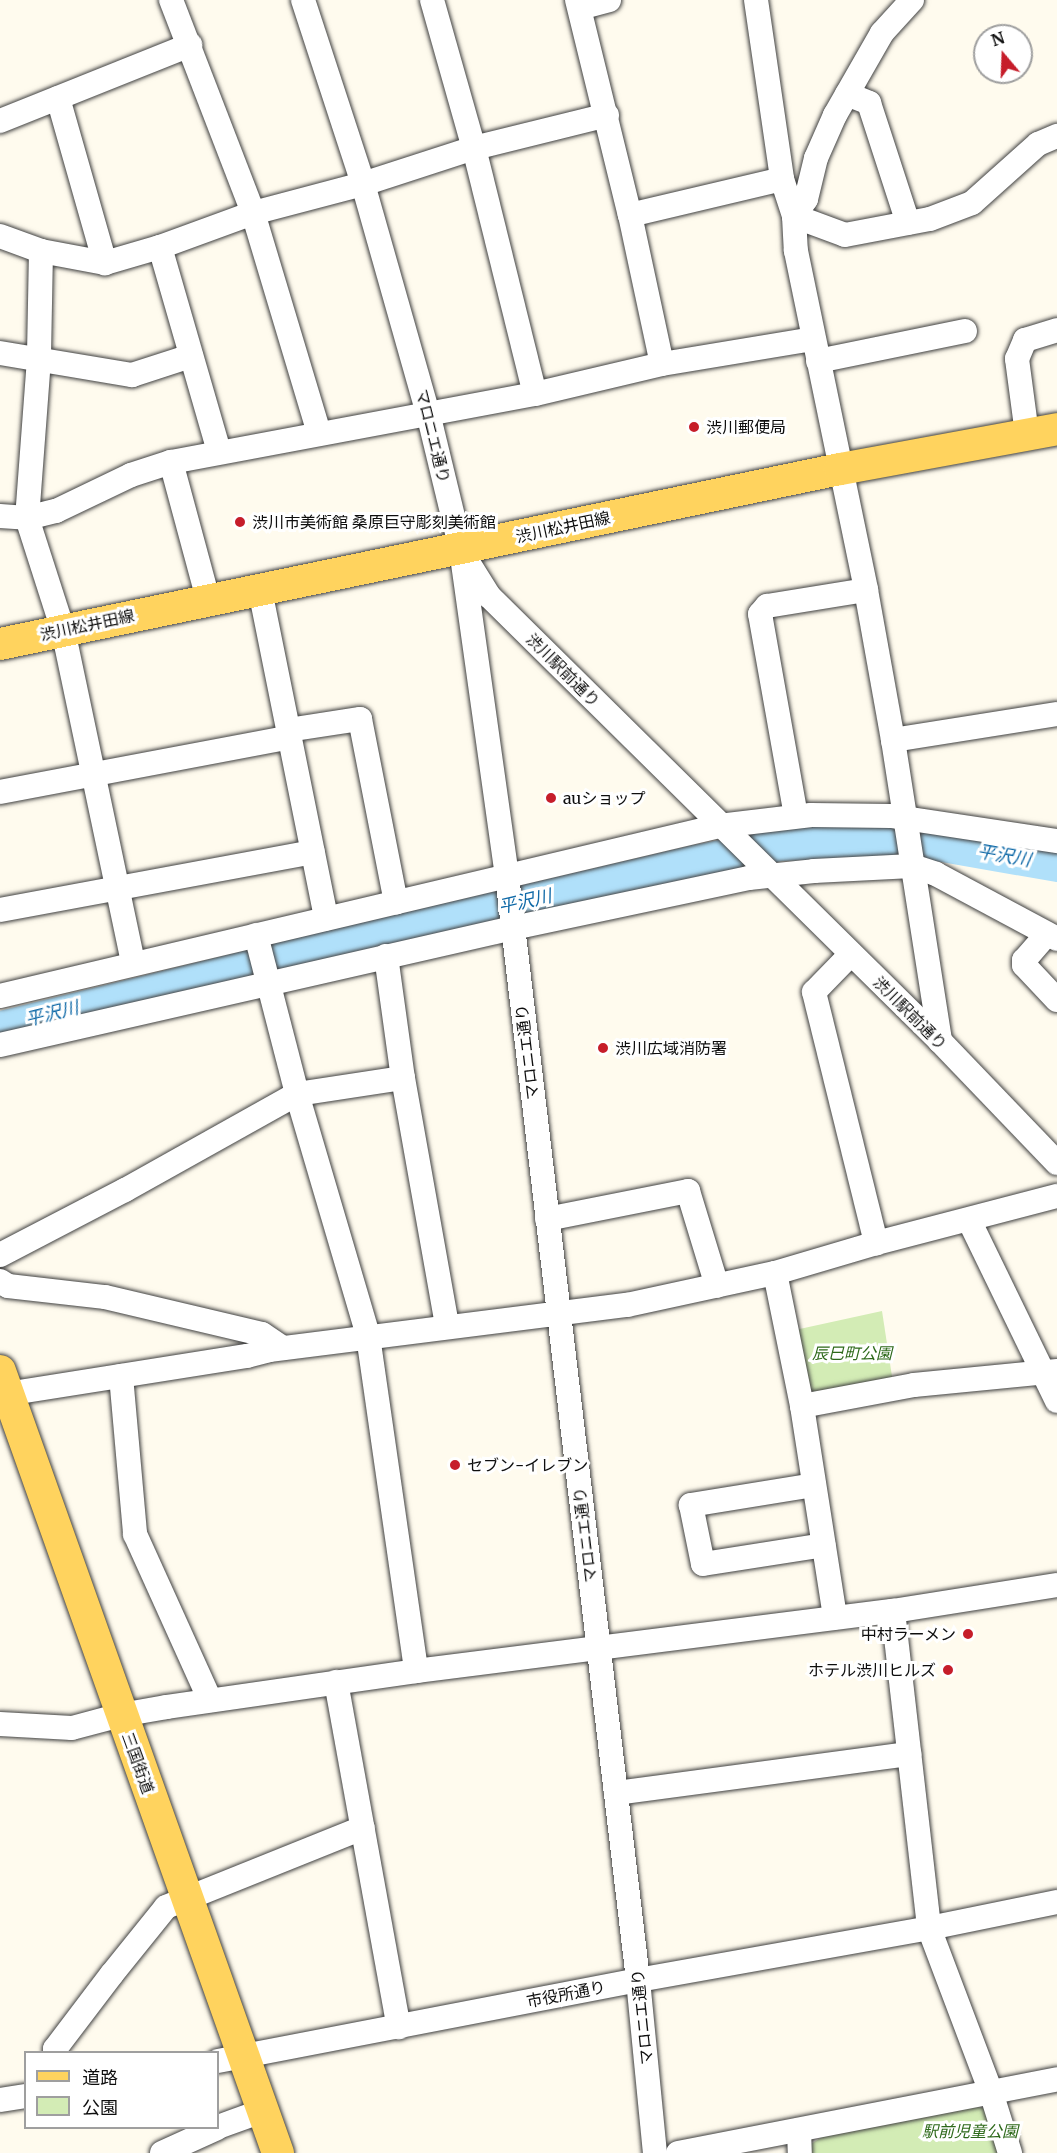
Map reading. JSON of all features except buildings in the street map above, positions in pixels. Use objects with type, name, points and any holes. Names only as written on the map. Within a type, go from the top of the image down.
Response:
[{"type":"main road","name":"渋川松井田線","points":[[0,644],[840,469],[1042,431]]},
{"type":"main road","name":"三国街道","points":[[3,1386],[186,1897],[230,2058],[262,2111],[278,2153]]},
{"type":"street","points":[[171,0],[253,213],[319,433]]},
{"type":"street","name":"マロニエ通り","points":[[303,0],[363,184],[428,413],[460,549],[507,880],[639,1980],[655,2153]]},
{"type":"street","points":[[432,0],[474,148],[535,394]]},
{"type":"street","points":[[609,0],[579,4],[607,115],[662,364]]},
{"type":"street","points":[[756,0],[782,179],[794,216],[796,251],[866,590],[893,740],[940,1041]]},
{"type":"street","points":[[794,216],[806,199],[816,158],[847,94],[882,33],[912,0]]},
{"type":"street","points":[[0,121],[190,45]]},
{"type":"street","points":[[847,94],[869,103],[908,223]]},
{"type":"street","points":[[58,98],[105,263]]},
{"type":"street","points":[[0,236],[42,251],[105,263],[160,247],[253,213],[363,184],[474,148],[607,115]]},
{"type":"street","points":[[794,216],[845,235],[930,219],[972,203],[1038,144],[1057,136]]},
{"type":"street","points":[[630,215],[782,179]]},
{"type":"street","points":[[160,247],[219,452]]},
{"type":"street","points":[[42,251],[39,359],[27,518],[63,630],[134,963]]},
{"type":"street","points":[[1042,431],[1017,359],[1025,340],[1057,330]]},
{"type":"street","points":[[0,516],[27,518],[56,511],[131,475],[171,462],[535,394],[662,364],[815,350],[965,331]]},
{"type":"street","points":[[0,353],[132,375],[191,356]]},
{"type":"street","points":[[171,462],[208,599]]},
{"type":"street","name":"渋川駅前通り","points":[[460,549],[489,596],[765,871],[940,1041],[1057,1163]]},
{"type":"street","points":[[260,590],[326,918]]},
{"type":"street","points":[[796,816],[760,614],[767,606],[866,590]]},
{"type":"street","points":[[893,740],[1057,714]]},
{"type":"street","points":[[0,792],[360,719],[396,903]]},
{"type":"street","points":[[0,996],[134,963],[257,941],[326,918],[507,880],[723,829],[796,816],[905,820],[1057,841]]},
{"type":"street","points":[[0,910],[119,886],[313,852]]},
{"type":"street","points":[[1,1043],[268,980],[386,956],[512,922],[765,871],[912,863],[1052,937],[1024,960],[1024,965],[1057,1000]]},
{"type":"street","points":[[257,941],[297,1095],[368,1336],[416,1671]]},
{"type":"street","points":[[851,954],[814,992],[876,1244]]},
{"type":"street","points":[[386,956],[404,1078],[447,1326]]},
{"type":"street","points":[[0,1255],[125,1190],[297,1095],[404,1078]]},
{"type":"street","points":[[547,1219],[688,1191],[717,1287]]},
{"type":"street","points":[[3,1386],[121,1376],[368,1336],[627,1305],[775,1273],[1057,1196]]},
{"type":"street","points":[[969,1220],[1049,1371],[1057,1401]]},
{"type":"street","points":[[775,1273],[802,1406],[835,1617]]},
{"type":"street","points":[[0,1281],[8,1286],[105,1297],[262,1334],[283,1348]]},
{"type":"street","points":[[802,1406],[914,1385],[1049,1371]]},
{"type":"street","points":[[121,1376],[135,1534],[210,1700]]},
{"type":"street","points":[[814,1485],[691,1504],[703,1564],[824,1545]]},
{"type":"street","points":[[0,1724],[72,1728],[121,1714],[210,1700],[416,1671],[893,1611],[1057,1585]]},
{"type":"street","points":[[893,1611],[928,1928],[991,2092],[1010,2153]]},
{"type":"street","points":[[336,1682],[399,2027]]},
{"type":"street","points":[[616,1793],[909,1754]]},
{"type":"street","points":[[55,2051],[166,1906],[363,1828]]},
{"type":"street","name":"市役所通り","points":[[230,2058],[1057,1902]]},
{"type":"street","points":[[678,2153],[799,2141],[991,2092],[1057,2079]]},
{"type":"street","points":[[0,2100],[24,2096]]},
{"type":"street","points":[[219,2126],[262,2111]]},
{"type":"street","points":[[162,2153],[213,2129]]},
{"type":"green space","name":"辰巳町公園","points":[[882,1311],[893,1383],[816,1395],[806,1384],[795,1330]]},
{"type":"green space","name":"駅前児童公園","points":[[978,2107],[987,2109],[1000,2153],[811,2153],[811,2144],[822,2137]]},
{"type":"waterway","name":"平沢川","points":[[0,1027],[293,955],[695,861],[780,844],[887,841],[942,845],[1057,865]]},
{"type":"place","name":"渋川郵便局","points":[[694,427]]},
{"type":"place","name":"渋川市美術館 桑原巨守彫刻美術館","points":[[240,522]]},
{"type":"place","name":"auショップ","points":[[551,798]]},
{"type":"place","name":"渋川広域消防署","points":[[603,1048]]},
{"type":"place","name":"セブン-イレブン","points":[[455,1465]]},
{"type":"place","name":"中村ラーメン","points":[[968,1634]]},
{"type":"place","name":"ホテル渋川ヒルズ","points":[[948,1670]]}]
